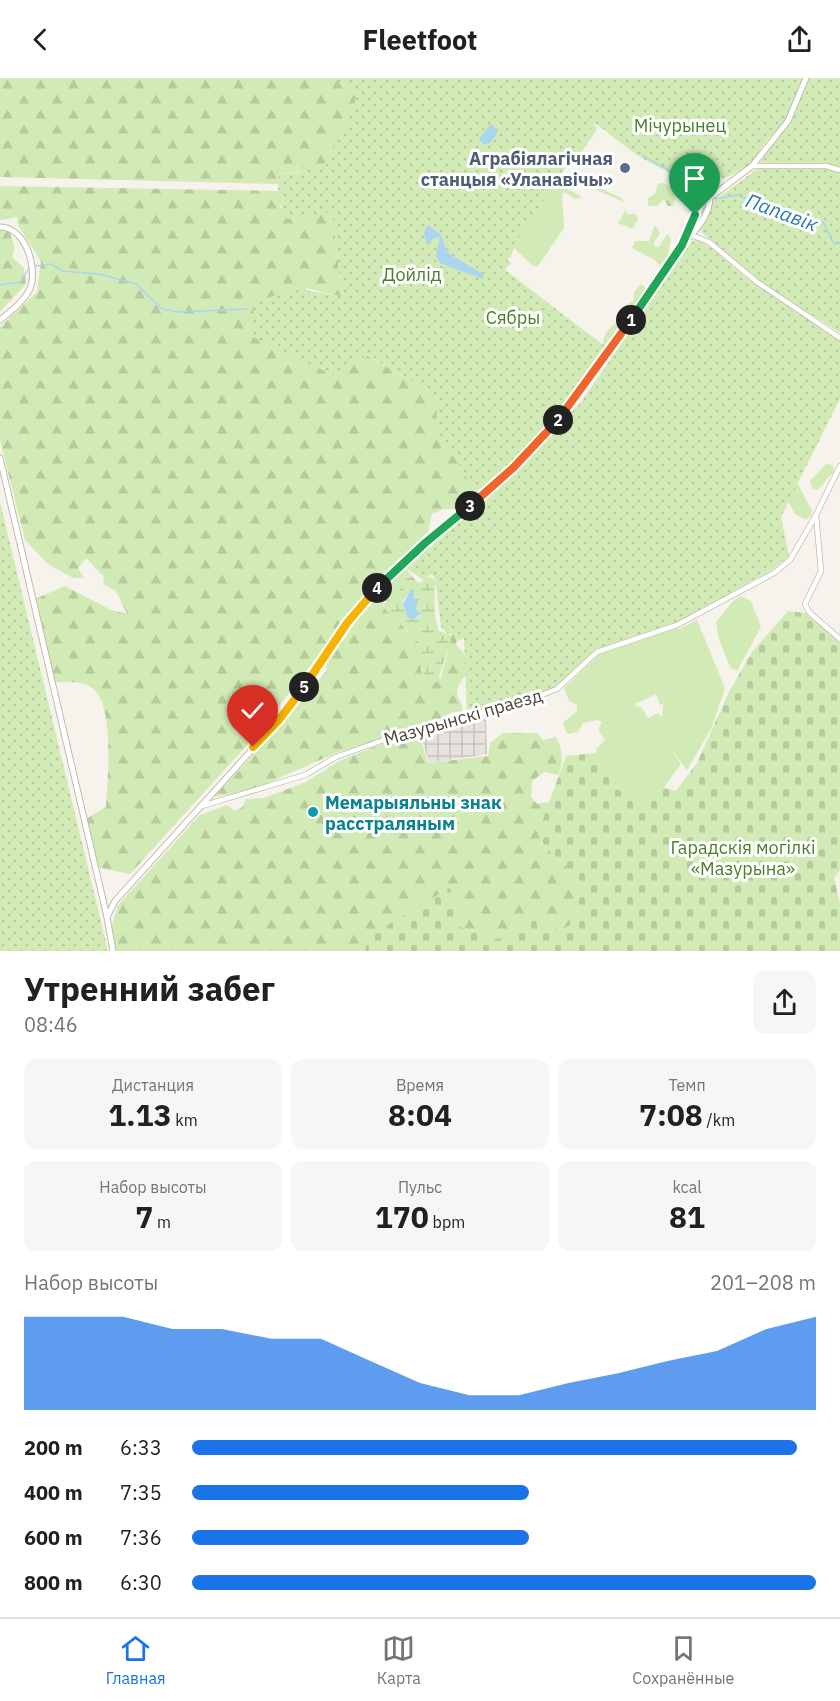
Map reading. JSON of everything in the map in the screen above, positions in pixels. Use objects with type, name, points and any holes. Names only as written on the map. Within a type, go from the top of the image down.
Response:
[{"type":"street","points":[[107,917],[114,901],[290,706],[334,641],[374,592],[425,543],[494,487],[565,414],[710,206],[710,197],[752,166],[788,121],[806,78]]},
{"type":"street","points":[[752,166],[826,166],[840,170]]},
{"type":"street","points":[[0,227],[10,227],[19,234],[32,265],[32,285],[25,296],[0,320]]},
{"type":"street","points":[[689,233],[709,242],[757,282],[840,338]]},
{"type":"street","points":[[0,458],[113,951]]},
{"type":"street","name":"Мазурынскі праезд","points":[[202,806],[296,778],[336,757],[406,732],[526,701],[557,689],[597,652],[677,625],[774,573],[790,560],[816,516],[840,466]]},
{"type":"street","points":[[816,516],[821,571],[805,604],[808,612],[840,639]]},
{"type":"street","points":[[102,897],[114,901]]},
{"type":"shaded area","points":[[486,715],[487,754],[429,763],[420,733]]},
{"type":"green space","points":[[0,78],[337,78],[339,83],[350,86],[358,92],[352,112],[322,170],[279,174],[278,184],[0,177]]},
{"type":"green space","points":[[337,78],[805,78],[787,120],[767,140],[750,165],[724,179],[704,165],[694,186],[638,156],[595,123],[505,258],[511,263],[505,270],[606,347],[565,408],[533,446],[478,495],[436,429],[437,396],[367,355],[333,375],[251,336],[254,304],[280,293],[298,290],[342,296],[332,212],[287,219],[280,203],[278,186],[279,174],[299,173],[301,165],[322,169],[352,112],[358,92],[350,86],[338,83]]},
{"type":"green space","points":[[809,78],[840,78],[840,333],[765,285],[700,231],[714,201],[757,169]]},
{"type":"green space","points":[[592,125],[595,125],[597,130],[571,167],[565,160]]},
{"type":"green space","points":[[561,168],[562,186],[582,197],[575,199],[564,192],[562,195],[564,228],[538,266],[533,266],[514,248],[510,258],[503,262],[503,253]]},
{"type":"green space","points":[[571,174],[621,198],[624,202],[571,179]]},
{"type":"green space","points":[[660,183],[669,185],[674,190],[673,206],[668,206],[664,199],[657,206],[648,206],[648,198],[656,193],[657,185]]},
{"type":"green space","points":[[0,186],[279,191],[280,208],[332,212],[342,297],[306,288],[366,355],[438,396],[437,429],[478,495],[465,501],[457,509],[444,509],[432,514],[428,532],[371,587],[258,733],[130,874],[96,867],[86,819],[106,807],[108,740],[103,705],[96,692],[87,685],[54,682],[35,599],[65,586],[111,610],[127,614],[116,591],[103,584],[104,577],[86,558],[78,568],[84,578],[73,578],[48,564],[25,540],[0,440],[0,327],[37,292],[41,262],[18,225],[17,217],[0,220]]},
{"type":"green space","points":[[626,210],[627,214],[636,214],[638,220],[632,229],[618,223]]},
{"type":"green space","points":[[655,225],[660,233],[654,243],[655,247],[659,247],[667,234],[671,238],[667,262],[662,268],[655,260],[632,248],[635,241],[649,241]]},
{"type":"green space","points":[[0,228],[9,230],[15,248],[12,257],[24,268],[26,284],[0,312]]},
{"type":"green space","points":[[698,240],[710,247],[751,281],[840,340],[840,399],[781,517],[789,556],[773,569],[676,624],[596,651],[579,665],[557,689],[467,715],[464,637],[447,633],[441,627],[435,578],[431,574],[425,581],[403,566],[504,482],[581,402],[692,241]]},
{"type":"green space","points":[[641,284],[646,288],[644,294],[612,341],[604,348],[603,340],[607,332],[620,321],[623,307],[634,300],[634,292]]},
{"type":"green space","points":[[826,464],[833,465],[834,472],[817,490],[812,488],[810,481]]},
{"type":"green space","points":[[791,474],[812,510],[811,516],[806,520],[795,514],[787,499]]},
{"type":"green space","points":[[0,502],[108,951],[0,951]]},
{"type":"green space","points":[[408,562],[411,563],[407,570],[410,574],[399,595],[383,601],[383,606],[415,639],[423,657],[421,670],[426,681],[441,678],[449,649],[450,635],[461,630],[465,638],[456,642],[465,654],[467,673],[457,693],[462,712],[453,712],[428,725],[336,753],[252,790],[214,797],[285,721],[326,671],[328,658],[337,645],[344,640],[360,615]]},
{"type":"green space","points":[[410,574],[418,583],[431,577],[435,580],[437,625],[439,631],[450,635],[451,642],[437,682],[426,681],[420,650],[415,640],[383,606],[387,598],[397,597],[402,582]],"holes":[[[413,590],[411,594],[415,610],[421,615],[413,619],[408,617],[403,601]]]},
{"type":"green space","points":[[741,596],[751,601],[761,627],[737,671],[731,669],[719,640],[716,622],[732,602]]},
{"type":"green space","name":"Гарадскія могілкі «Мазурына»","points":[[788,611],[806,613],[840,641],[840,870],[834,878],[840,904],[840,951],[365,951],[368,937],[449,888],[463,909],[456,926],[497,939],[510,934],[534,917],[561,930],[572,923],[576,918],[578,906],[574,877],[569,868],[548,851],[538,833],[566,756],[596,753],[616,789],[646,801],[664,787],[676,791],[697,763],[729,692],[752,652]]},
{"type":"green space","points":[[697,620],[725,688],[712,727],[687,770],[667,743],[681,764],[664,787],[646,801],[616,789],[596,753],[596,749],[605,740],[598,729],[602,722],[597,720],[583,723],[578,732],[567,734],[563,723],[577,711],[577,705],[569,701],[564,688],[602,652],[676,628],[679,629]],"holes":[[[656,694],[660,705],[663,704],[662,718],[658,713],[648,718],[641,707],[635,704]]]},
{"type":"green space","points":[[436,725],[434,730],[419,734],[428,763],[488,756],[490,743],[503,733],[537,733],[543,740],[556,737],[562,756],[558,775],[544,772],[532,781],[531,797],[537,804],[548,802],[553,805],[541,844],[558,857],[574,876],[578,893],[578,910],[576,918],[569,926],[561,930],[534,917],[507,943],[499,944],[472,930],[456,926],[368,937],[365,951],[116,951],[111,928],[118,905],[200,815],[227,805],[235,811],[242,807],[246,799],[264,798],[306,782],[339,761]]},
{"type":"water","points":[[491,124],[498,131],[491,142],[484,145],[479,139]]},
{"type":"water","points":[[428,225],[440,234],[448,253],[483,274],[483,279],[440,263],[436,255],[440,237],[434,238],[427,245],[424,232]]},
{"type":"water","points":[[411,589],[414,590],[413,598],[418,601],[415,610],[422,613],[413,619],[408,618],[403,604]]},
{"type":"waterway","points":[[643,156],[705,190]]},
{"type":"waterway","name":"Папавік","points":[[715,199],[737,195],[801,221],[823,222],[834,244],[840,243]]},
{"type":"waterway","points":[[36,266],[51,264],[63,271],[99,274],[136,284],[162,309],[178,312],[247,309]]},
{"type":"waterway","points":[[0,285],[21,282],[29,268]]},
{"type":"place","name":"Аграбіялагічная станцыя «Уланавічы»","points":[[625,168]]},
{"type":"place","name":"Мемарыяльны знак расстраляным","points":[[313,812]]},
{"type":"route","points":[[253,747],[296,699],[347,623],[374,592],[425,543],[494,487],[565,414],[682,245],[695,215]]},
{"type":"park label","name":"Мічурынец","points":[[680,125]]},
{"type":"park label","name":"Дойлід","points":[[412,274]]},
{"type":"park label","name":"Сябры","points":[[513,317]]}]
